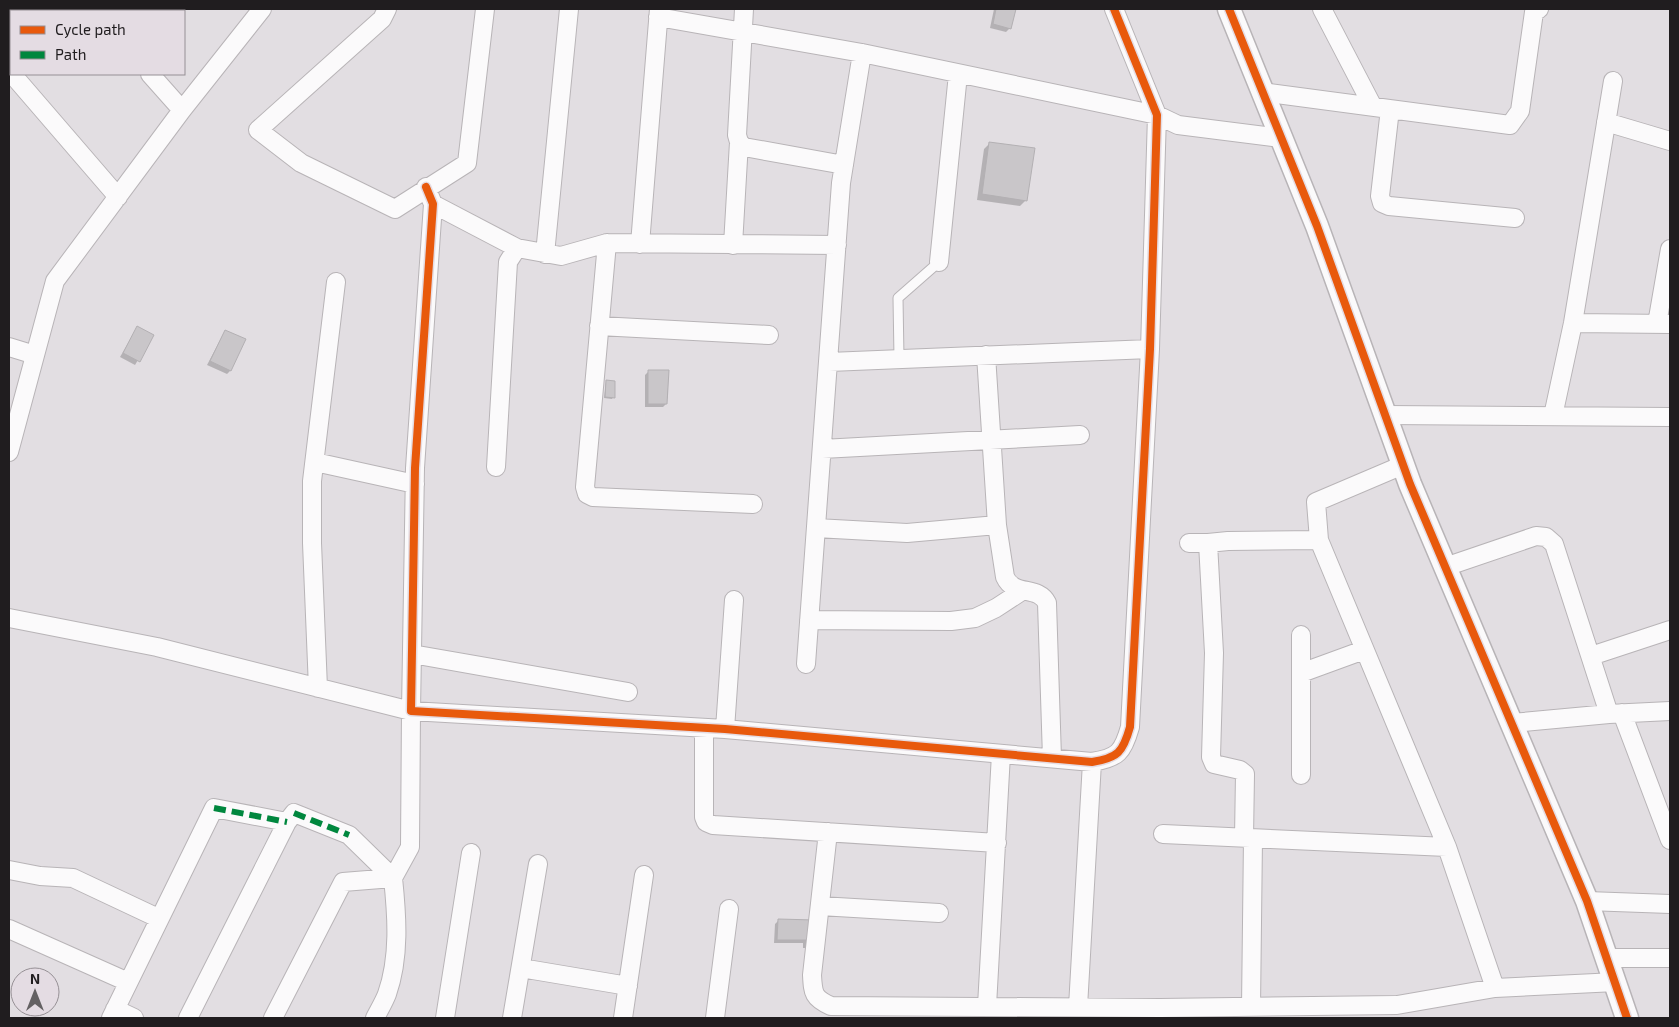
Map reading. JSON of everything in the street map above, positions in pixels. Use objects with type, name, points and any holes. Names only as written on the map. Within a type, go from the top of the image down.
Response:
[{"type":"street","points":[[9,452],[55,281],[182,110],[262,9]]},
{"type":"street","points":[[387,9],[382,19],[258,130],[301,163],[395,209],[426,187],[467,163],[485,9]]},
{"type":"street","points":[[545,254],[568,9]]},
{"type":"street","points":[[733,245],[744,9]]},
{"type":"street","points":[[9,618],[157,647],[412,711],[725,729],[1092,762],[1108,759],[1117,754],[1124,746],[1130,727],[1150,349],[1157,115],[1114,9]]},
{"type":"street","points":[[1229,9],[1316,226],[1403,465],[1588,901],[1628,1018]]},
{"type":"street","points":[[1322,9],[1381,108],[1380,196],[1382,202],[1389,206],[1515,218]]},
{"type":"street","points":[[1262,92],[1510,125],[1520,111],[1534,12],[1539,9]]},
{"type":"street","points":[[640,244],[659,13],[862,53],[1157,115],[1178,125],[1281,138]]},
{"type":"street","points":[[806,664],[844,165],[862,53]]},
{"type":"street","points":[[939,262],[958,74]]},
{"type":"street","points":[[14,75],[118,197]]},
{"type":"street","points":[[151,75],[182,110]]},
{"type":"street","points":[[1553,416],[1573,324],[1613,81]]},
{"type":"street","points":[[1606,122],[1670,141]]},
{"type":"street","points":[[739,142],[744,147],[844,165]]},
{"type":"street","points":[[375,1018],[387,994],[394,960],[397,922],[393,878],[410,847],[415,484],[433,204],[426,187]]},
{"type":"street","points":[[433,204],[517,248],[561,256],[607,243],[837,245]]},
{"type":"street","points":[[607,243],[585,487],[587,494],[594,497],[753,504]]},
{"type":"street","points":[[496,467],[508,262],[517,248]]},
{"type":"street","points":[[1573,324],[1664,324],[1670,248]]},
{"type":"street","points":[[318,688],[312,543],[315,462],[336,282]]},
{"type":"street","points":[[599,326],[770,335]]},
{"type":"street","points":[[9,347],[35,355]]},
{"type":"street","points":[[829,362],[1150,349]]},
{"type":"street","points":[[986,355],[996,525],[1004,577],[1008,584],[1022,591],[1036,592],[1044,597],[1047,603],[1052,758]]},
{"type":"street","points":[[1385,415],[1670,417]]},
{"type":"street","points":[[822,449],[1080,435]]},
{"type":"street","points":[[315,462],[415,484]]},
{"type":"street","points":[[1403,465],[1316,502],[1319,540],[1448,847],[1495,988]]},
{"type":"street","points":[[816,528],[907,533],[996,525]]},
{"type":"street","points":[[1445,567],[1536,536],[1546,537],[1554,544],[1591,656],[1670,840]]},
{"type":"street","points":[[1189,543],[1319,540]]},
{"type":"street","points":[[1208,543],[1214,653],[1211,758],[1214,764],[1240,770],[1244,774],[1248,838],[1251,1007]]},
{"type":"street","points":[[809,620],[951,622],[975,618],[996,608],[1022,591]]},
{"type":"street","points":[[725,729],[734,600]]},
{"type":"street","points":[[1591,656],[1670,630]]},
{"type":"street","points":[[1301,635],[1302,775]]},
{"type":"street","points":[[1301,673],[1364,650]]},
{"type":"street","points":[[412,654],[628,692]]},
{"type":"street","points":[[1512,724],[1616,713],[1670,711]]},
{"type":"street","points":[[704,728],[704,817],[706,822],[713,826],[996,843]]},
{"type":"street","points":[[987,1006],[1001,754]]},
{"type":"street","points":[[1078,1007],[1092,762]]},
{"type":"street","points":[[134,1018],[113,1014],[158,918],[214,808],[287,822]]},
{"type":"street","points":[[188,1018],[287,822],[294,813],[349,835],[393,878]]},
{"type":"street","points":[[828,832],[812,975],[813,990],[818,1000],[831,1006],[987,1006],[1060,1013],[1078,1007],[1397,1005],[1495,988],[1616,982]]},
{"type":"street","points":[[1163,834],[1448,847]]},
{"type":"street","points":[[445,1018],[471,853]]},
{"type":"street","points":[[512,1018],[538,864]]},
{"type":"street","points":[[9,870],[40,876],[73,878],[158,918]]},
{"type":"street","points":[[623,1018],[644,875]]},
{"type":"street","points":[[273,1018],[343,882],[393,878]]},
{"type":"street","points":[[1588,901],[1670,904]]},
{"type":"street","points":[[820,906],[939,913]]},
{"type":"street","points":[[715,1018],[729,908]]},
{"type":"street","points":[[9,930],[128,982]]},
{"type":"street","points":[[1608,958],[1670,958]]},
{"type":"street","points":[[521,968],[628,986]]},
{"type":"lane","points":[[899,358],[898,298],[939,262]]},
{"type":"building","points":[[996,9],[1016,9],[1011,29],[993,24]]},
{"type":"building","points":[[989,142],[1035,148],[1027,201],[982,194]]},
{"type":"building","points":[[137,326],[154,335],[140,362],[123,353]]},
{"type":"building","points":[[225,330],[246,339],[231,371],[210,361]]},
{"type":"building","points":[[648,370],[669,370],[667,404],[648,404]]},
{"type":"building","points":[[606,380],[615,381],[615,398],[605,397]]},
{"type":"building","points":[[778,919],[814,920],[813,945],[806,945],[806,940],[777,940]]},
{"type":"marked path","points":[[214,808],[287,822]]},
{"type":"marked path","points":[[294,813],[349,835]]},
{"type":"cycle path","points":[[426,187],[433,204],[415,468],[411,711],[725,729],[1092,762],[1101,760],[1114,756],[1122,748],[1130,727],[1150,349],[1157,115],[1114,9]]},
{"type":"cycle path","points":[[1229,9],[1317,226],[1410,484],[1587,901],[1627,1018]]}]
